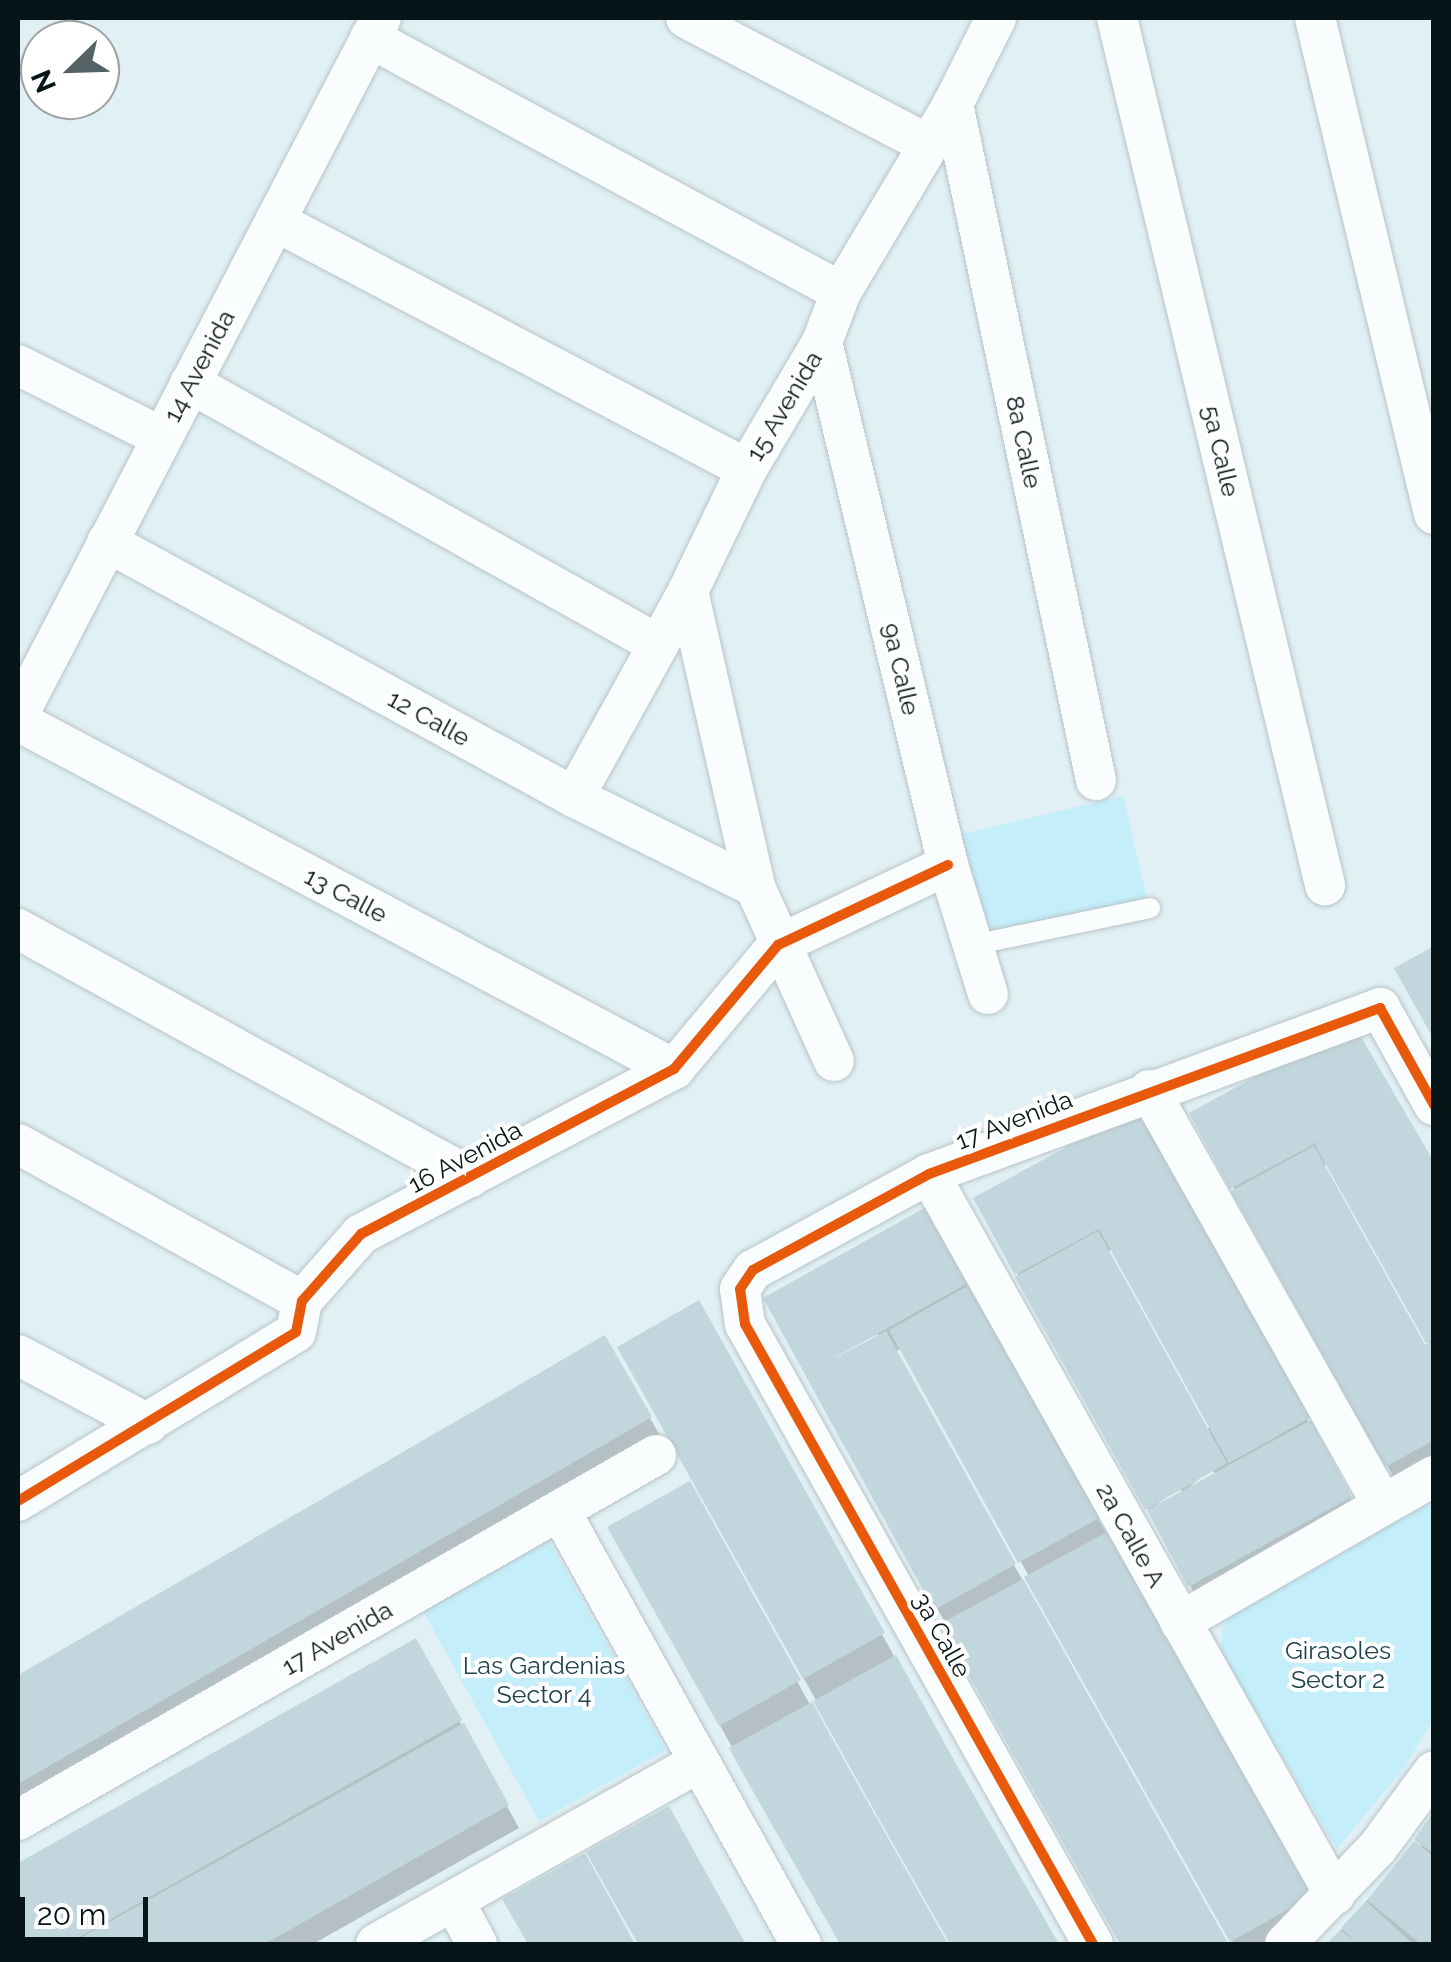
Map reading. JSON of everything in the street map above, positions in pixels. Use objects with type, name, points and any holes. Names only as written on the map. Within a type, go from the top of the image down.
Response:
[{"type":"street","points":[[686,18],[927,144]]},
{"type":"street","name":"15 Avenida","points":[[574,797],[688,592],[747,469],[822,342],[841,292],[952,104],[996,18]]},
{"type":"street","name":"5a Calle","points":[[1117,18],[1325,885]]},
{"type":"street","points":[[1315,18],[1434,514]]},
{"type":"street","points":[[375,28],[841,292]]},
{"type":"street","name":"14 Avenida","points":[[18,718],[375,28]]},
{"type":"street","name":"8a Calle","points":[[952,104],[1096,780]]},
{"type":"street","points":[[275,221],[747,469]]},
{"type":"street","name":"9a Calle","points":[[822,342],[948,864],[988,994]]},
{"type":"street","points":[[18,365],[162,438]]},
{"type":"street","points":[[190,383],[657,644]]},
{"type":"street","name":"12 Calle","points":[[107,542],[574,797],[755,887]]},
{"type":"street","points":[[688,592],[755,887],[778,946],[834,1061]]},
{"type":"street","name":"13 Calle","points":[[18,718],[674,1069]]},
{"type":"street","name":"16 Avenida","points":[[18,1501],[296,1332],[302,1300],[361,1234],[674,1069],[778,946],[948,864]]},
{"type":"street","points":[[18,929],[470,1177]]},
{"type":"street","name":"17 Avenida","points":[[756,1344],[739,1306],[740,1289],[748,1275],[929,1174],[1380,1008],[1434,1105]]},
{"type":"street","points":[[1149,1090],[1382,1504]]},
{"type":"street","points":[[18,1144],[302,1300]]},
{"type":"street","name":"2a Calle A","points":[[929,1174],[1335,1895]]},
{"type":"street","name":"3a Calle","points":[[756,1344],[1092,1944]]},
{"type":"street","points":[[18,1354],[148,1424]]},
{"type":"street","name":"17 Avenida","points":[[18,1820],[656,1455]]},
{"type":"street","points":[[1180,1622],[1434,1476]]},
{"type":"street","points":[[560,1511],[801,1944]]},
{"type":"street","points":[[376,1944],[697,1763]]},
{"type":"street","points":[[1284,1944],[1378,1847],[1434,1771]]},
{"type":"street","points":[[454,1902],[477,1944]]},
{"type":"lane","points":[[972,945],[1150,908]]},
{"type":"green space","points":[[1123,796],[1147,898],[987,937],[962,834]]},
{"type":"green space","name":"Girasoles Sector 2","points":[[1433,1501],[1433,1720],[1406,1765],[1337,1849],[1221,1653],[1223,1625],[1229,1617]]},
{"type":"green space","name":"Las Gardenias Sector 4","points":[[549,1541],[666,1750],[539,1821],[423,1611]]},
{"type":"building","points":[[1434,946],[1434,1040],[1394,968]]},
{"type":"building","points":[[1353,1023],[1434,1162],[1434,1339],[1426,1343],[1315,1145],[1320,1141],[1230,1189],[1189,1113]]},
{"type":"building","points":[[1138,1108],[1311,1417],[1229,1463],[1099,1229],[1015,1275],[973,1198]]},
{"type":"building","points":[[1314,1146],[1425,1345],[1434,1341],[1434,1440],[1385,1467],[1231,1191]]},
{"type":"building","points":[[926,1207],[968,1283],[820,1366],[886,1331],[1016,1564],[934,1610],[763,1298]]},
{"type":"building","points":[[1098,1231],[1227,1463],[1145,1510],[1015,1277]]},
{"type":"building","points":[[971,1284],[1101,1517],[1018,1563],[889,1330]]},
{"type":"building","points":[[699,1300],[885,1633],[803,1679],[617,1347]]},
{"type":"building","points":[[605,1335],[652,1417],[18,1784],[18,1675]]},
{"type":"building","points":[[1311,1420],[1352,1497],[1188,1587],[1147,1510]]},
{"type":"building","points":[[690,1481],[801,1680],[719,1726],[607,1527]]},
{"type":"building","points":[[1107,1532],[1312,1896],[1230,1942],[1024,1577]]},
{"type":"building","points":[[1023,1579],[1228,1943],[1120,1944],[940,1624]]},
{"type":"building","points":[[416,1638],[462,1720],[67,1944],[18,1944],[18,1863]]},
{"type":"building","points":[[896,1655],[1059,1944],[950,1944],[869,1801],[813,1701]]},
{"type":"building","points":[[812,1702],[948,1944],[840,1944],[747,1781],[729,1748]]},
{"type":"building","points":[[464,1723],[509,1805],[279,1936],[264,1944],[70,1944]]},
{"type":"building","points":[[669,1806],[747,1944],[638,1944],[623,1918],[586,1852]]},
{"type":"building","points":[[1434,1811],[1434,1853],[1414,1840]]},
{"type":"building","points":[[1414,1841],[1434,1857],[1434,1944],[1421,1944],[1367,1900]]},
{"type":"building","points":[[585,1853],[635,1944],[528,1944],[502,1899]]},
{"type":"building","points":[[1366,1901],[1413,1944],[1326,1944],[1340,1930],[1356,1942],[1341,1928]]},
{"type":"cycle path","points":[[18,1501],[296,1332],[302,1301],[361,1234],[674,1069],[778,945],[948,865]]},
{"type":"cycle path","points":[[1093,1944],[745,1324],[740,1289],[753,1270],[929,1174],[1380,1008],[1434,1105]]}]
